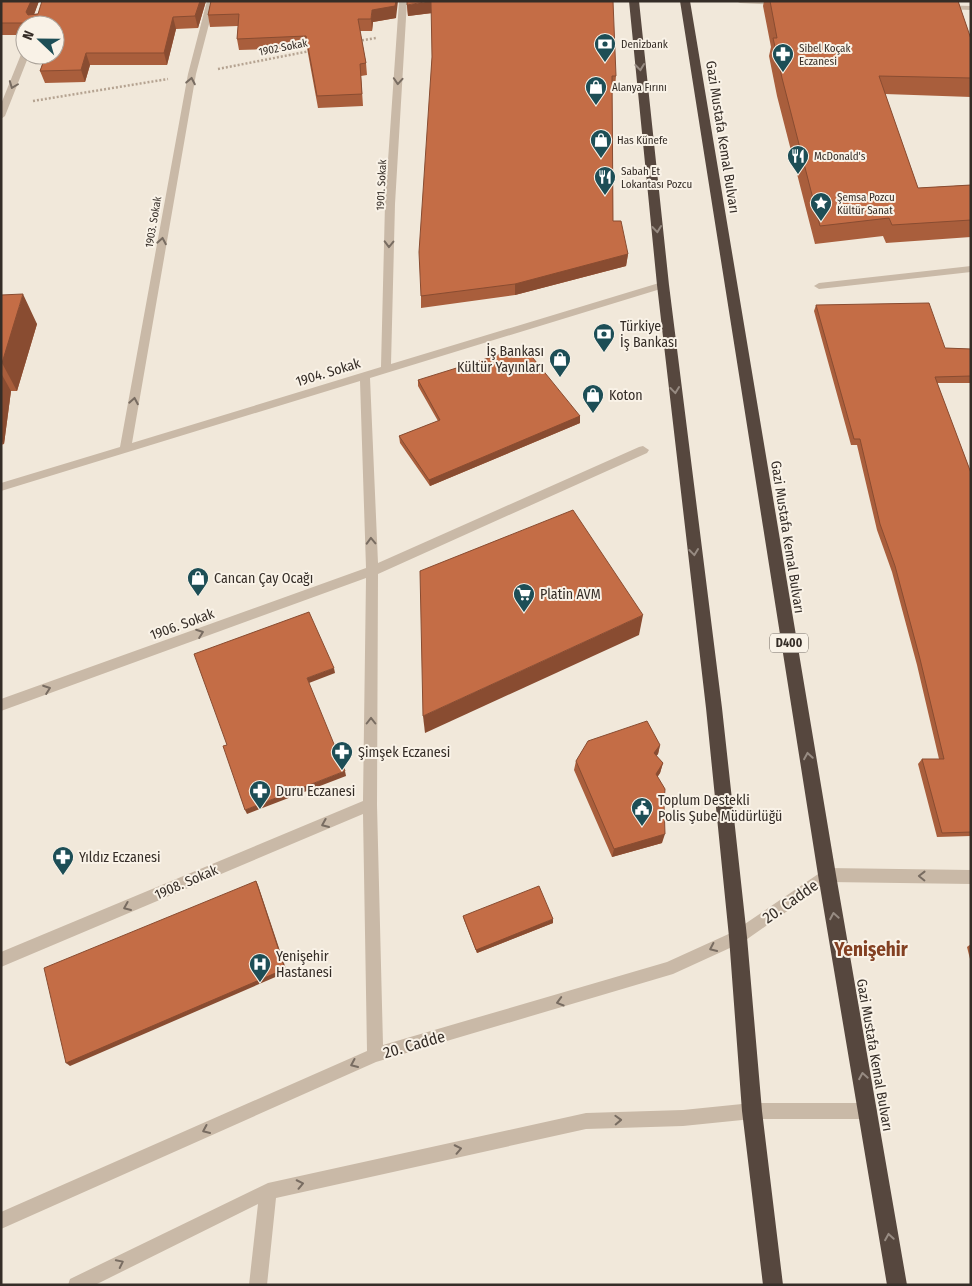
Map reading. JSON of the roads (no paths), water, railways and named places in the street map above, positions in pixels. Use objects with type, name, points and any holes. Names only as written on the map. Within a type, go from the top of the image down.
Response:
[{"type":"highway","points":[[634,1],[663,285],[714,708],[738,937],[752,1111],[773,1285]]},
{"type":"highway","name":"Gazi Mustafa Kemal Bulvarı","points":[[685,1],[827,875],[869,1111],[897,1285]]},
{"type":"street","name":"1903. Sokak","points":[[125,449],[192,74],[211,1]]},
{"type":"street","name":"1901. Sokak","points":[[386,370],[390,204],[403,1]]},
{"type":"street","points":[[740,1],[788,3]]},
{"type":"street","points":[[932,7],[971,8]]},
{"type":"street","points":[[1,116],[21,65]]},
{"type":"street","points":[[818,286],[971,269]]},
{"type":"street","name":"1904. Sokak","points":[[1,487],[663,285]]},
{"type":"street","points":[[365,376],[372,571],[370,805],[375,1055]]},
{"type":"street","name":"1906. Sokak","points":[[1,705],[372,571],[643,450]]},
{"type":"street","name":"1908. Sokak","points":[[1,960],[370,805]]},
{"type":"street","points":[[827,875],[971,876]]},
{"type":"street","name":"20. Cadde","points":[[1,1222],[375,1055],[668,969],[738,937],[827,875]]},
{"type":"street","points":[[76,1285],[268,1191],[586,1121],[683,1118],[752,1111],[869,1111]]},
{"type":"street","points":[[258,1285],[268,1191]]},
{"type":"place","name":"Denizbank","points":[[605,63]]},
{"type":"place","name":"Sibel Koçak Eczanesi","points":[[783,73]]},
{"type":"place","name":"Alanya Fırını","points":[[596,106]]},
{"type":"place","name":"Has Künefe","points":[[601,159]]},
{"type":"place","name":"McDonald's","points":[[798,175]]},
{"type":"place","name":"Sabah Et Lokantası Pozcu","points":[[605,196]]},
{"type":"place","name":"Şemsa Pozcu Kültür Sanat","points":[[821,222]]},
{"type":"place","name":"Türkiye İş Bankası","points":[[604,353]]},
{"type":"place","name":"İş Bankası Kültür Yayınları","points":[[560,378]]},
{"type":"place","name":"Koton","points":[[593,414]]},
{"type":"place","name":"Cancan Çay Ocağı","points":[[198,597]]},
{"type":"place","name":"Platin AVM","points":[[524,613]]},
{"type":"place","name":"Şimşek Eczanesi","points":[[342,771]]},
{"type":"place","name":"Duru Eczanesi","points":[[260,810]]},
{"type":"place","name":"Toplum Destekli Polis Şube Müdürlüğü","points":[[642,827]]},
{"type":"place","name":"Yıldız Eczanesi","points":[[63,876]]},
{"type":"place","name":"Yenişehir Hastanesi","points":[[260,983]]},
{"type":"district","name":"Yenişehir","points":[[871,949]]}]
